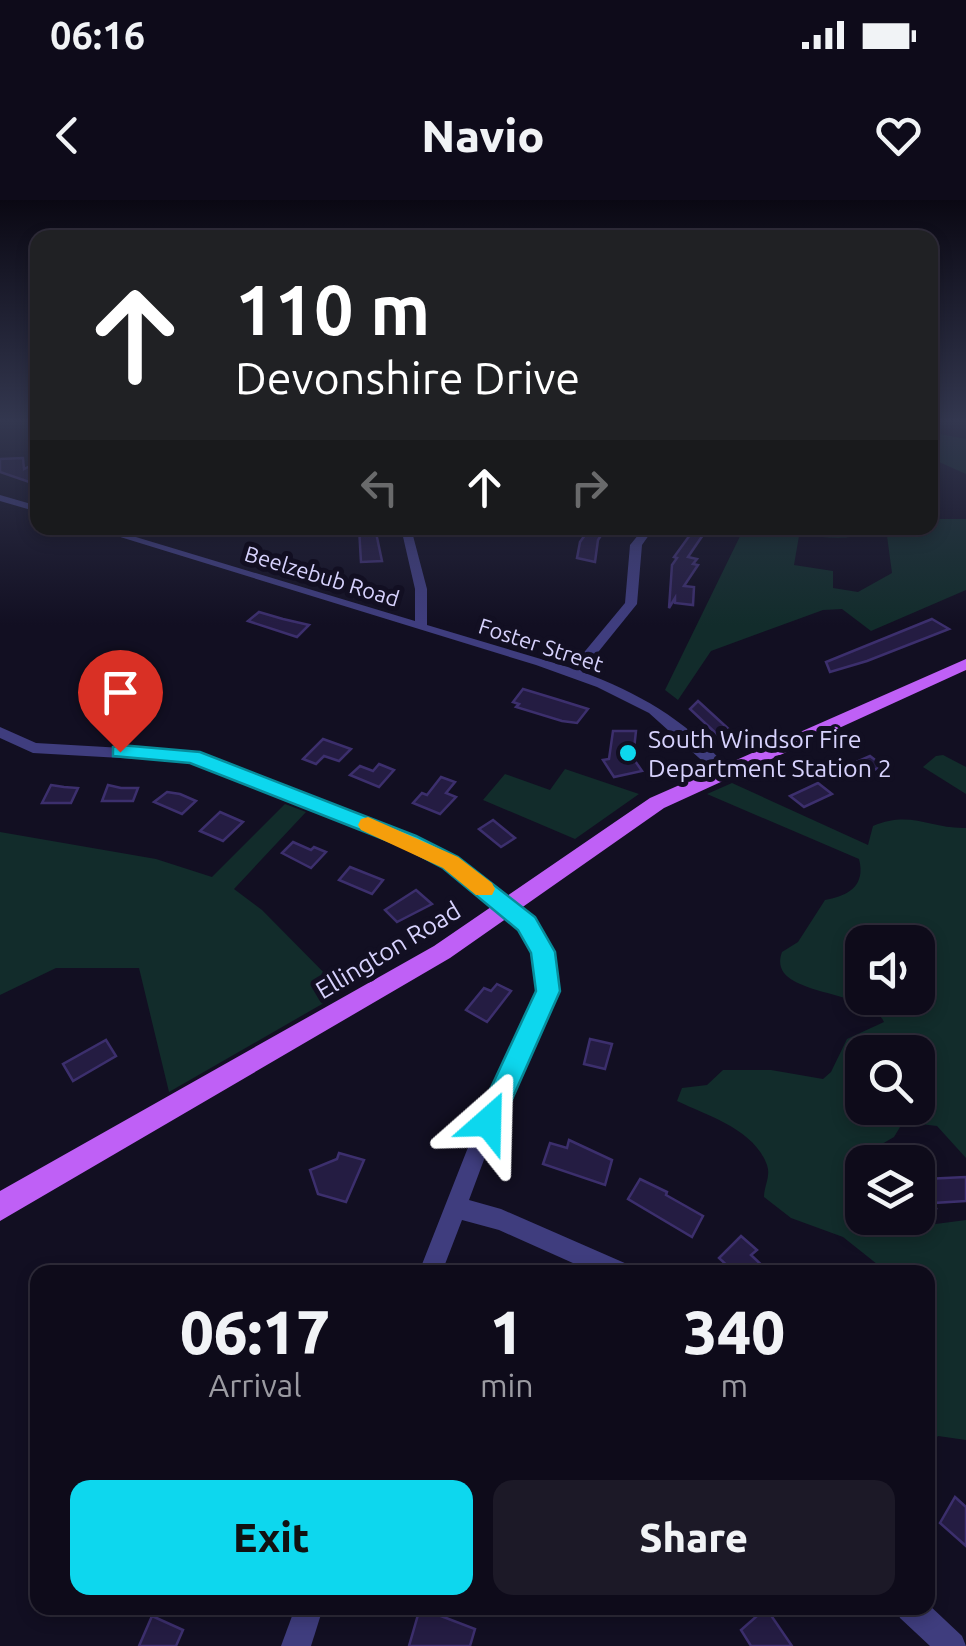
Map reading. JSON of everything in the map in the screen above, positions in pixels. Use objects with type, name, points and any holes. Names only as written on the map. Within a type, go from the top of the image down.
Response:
[{"type":"main road","name":"Ellington Road","points":[[0,1207],[442,952],[657,803],[966,664]]},
{"type":"street","points":[[0,498],[30,507]]},
{"type":"street","name":"Beelzebub Road","points":[[119,535],[421,627]]},
{"type":"street","points":[[408,535],[420,590],[421,627]]},
{"type":"street","points":[[572,674],[631,604],[636,545],[644,535]]},
{"type":"street","name":"Foster Street","points":[[421,627],[572,674],[653,710],[722,772]]},
{"type":"street","points":[[0,732],[34,748],[193,757],[233,770],[450,862],[526,924],[542,948],[548,968],[548,991],[488,1122],[434,1265]]},
{"type":"street","points":[[455,1207],[501,1220],[602,1265]]},
{"type":"street","points":[[296,1646],[307,1615]]},
{"type":"street","points":[[918,1615],[952,1646]]},
{"type":"green space","points":[[938,519],[966,519],[966,590],[871,631],[842,609],[823,610],[711,651],[678,700],[665,690],[741,535],[860,535],[799,536],[794,565],[833,571],[833,588],[858,592],[892,573],[887,536],[883,535],[938,535]]},
{"type":"green space","points":[[943,755],[966,767],[966,794],[923,767]]},
{"type":"green space","points":[[565,769],[639,794],[575,839],[483,800],[505,774],[550,790]]},
{"type":"green space","points":[[732,783],[868,845],[873,826],[886,822],[910,820],[966,828],[966,1158],[937,1126],[928,1125],[935,1125],[935,1035],[856,1035],[884,1022],[878,1015],[935,1015],[935,925],[845,925],[845,998],[803,985],[781,967],[782,952],[798,942],[825,900],[853,888],[859,859],[707,794]]},
{"type":"green space","points":[[285,804],[306,812],[234,889],[262,910],[343,992],[169,1092],[139,968],[56,968],[0,995],[0,832],[156,859],[212,877]]},
{"type":"green space","points":[[845,1043],[845,1125],[901,1125],[894,1137],[880,1145],[845,1145],[845,1235],[935,1235],[935,1224],[966,1220],[966,1440],[938,1436],[935,1439],[935,1265],[878,1265],[843,1237],[791,1218],[764,1197],[768,1169],[752,1142],[729,1125],[677,1101],[682,1088],[707,1085],[723,1070],[771,1070],[823,1079],[831,1072]]},
{"type":"building","points":[[359,535],[376,535],[382,561],[361,562]]},
{"type":"building","points":[[585,535],[601,535],[595,562],[577,558]]},
{"type":"building","points":[[690,535],[703,535],[688,557],[697,559],[693,564],[698,565],[684,586],[694,587],[693,605],[675,603],[675,598],[669,608],[672,565],[677,558],[674,557]]},
{"type":"building","points":[[259,612],[309,625],[297,637],[248,621]]},
{"type":"building","points":[[932,619],[949,629],[830,672],[826,662]]},
{"type":"building","points":[[523,689],[588,709],[577,723],[516,707],[519,704],[513,702]]},
{"type":"building","points":[[698,701],[734,734],[721,738],[690,709]]},
{"type":"building","name":"South Windsor Fire Department Station 2","points":[[613,731],[636,731],[633,758],[642,771],[614,777],[603,760],[609,759]]},
{"type":"building","points":[[323,739],[351,749],[339,761],[324,756],[316,764],[303,759]]},
{"type":"building","points":[[870,756],[883,766],[854,779],[840,769]]},
{"type":"building","points":[[379,764],[394,770],[379,787],[350,775],[360,766],[373,771]]},
{"type":"building","points":[[441,777],[455,782],[446,793],[456,797],[440,814],[413,803],[422,793],[427,795]]},
{"type":"building","points":[[818,783],[832,794],[804,807],[790,796]]},
{"type":"building","points":[[51,785],[78,788],[71,803],[42,803]]},
{"type":"building","points":[[108,785],[138,788],[133,801],[102,801]]},
{"type":"building","points":[[167,792],[196,801],[182,814],[154,802]]},
{"type":"building","points":[[220,812],[243,822],[223,841],[200,831]]},
{"type":"building","points":[[493,820],[515,838],[501,847],[479,829]]},
{"type":"building","points":[[293,842],[326,852],[311,868],[282,853]]},
{"type":"building","points":[[350,867],[383,880],[372,894],[339,880]]},
{"type":"building","points":[[416,890],[432,904],[397,922],[385,910]]},
{"type":"building","points":[[497,984],[511,991],[487,1022],[466,1010],[484,988],[491,991]]},
{"type":"building","points":[[590,1039],[612,1044],[605,1069],[584,1064]]},
{"type":"building","points":[[106,1040],[116,1056],[73,1081],[63,1064]]},
{"type":"building","points":[[569,1140],[612,1160],[605,1185],[543,1164],[550,1143],[567,1148]]},
{"type":"building","points":[[339,1153],[364,1160],[346,1202],[318,1194],[310,1170],[337,1159]]},
{"type":"building","points":[[966,1177],[966,1201],[935,1203],[935,1179]]},
{"type":"building","points":[[640,1179],[703,1216],[692,1237],[628,1199]]},
{"type":"building","points":[[741,1236],[757,1250],[751,1255],[762,1265],[726,1265],[719,1258]]},
{"type":"building","points":[[955,1497],[966,1507],[966,1546],[940,1523]]},
{"type":"building","points":[[418,1615],[438,1615],[475,1629],[470,1646],[409,1646]]},
{"type":"building","points":[[758,1615],[771,1615],[792,1646],[751,1646],[741,1630]]},
{"type":"building","points":[[152,1616],[183,1630],[176,1646],[139,1646]]},
{"type":"slow traffic","points":[[368,825],[450,862],[484,889]]},
{"type":"place","name":"South Windsor Fire Department Station 2","points":[[628,753]]},
{"type":"route","points":[[120,752],[193,757],[408,841],[450,862],[526,924],[542,948],[548,968],[548,991],[488,1122]]}]
